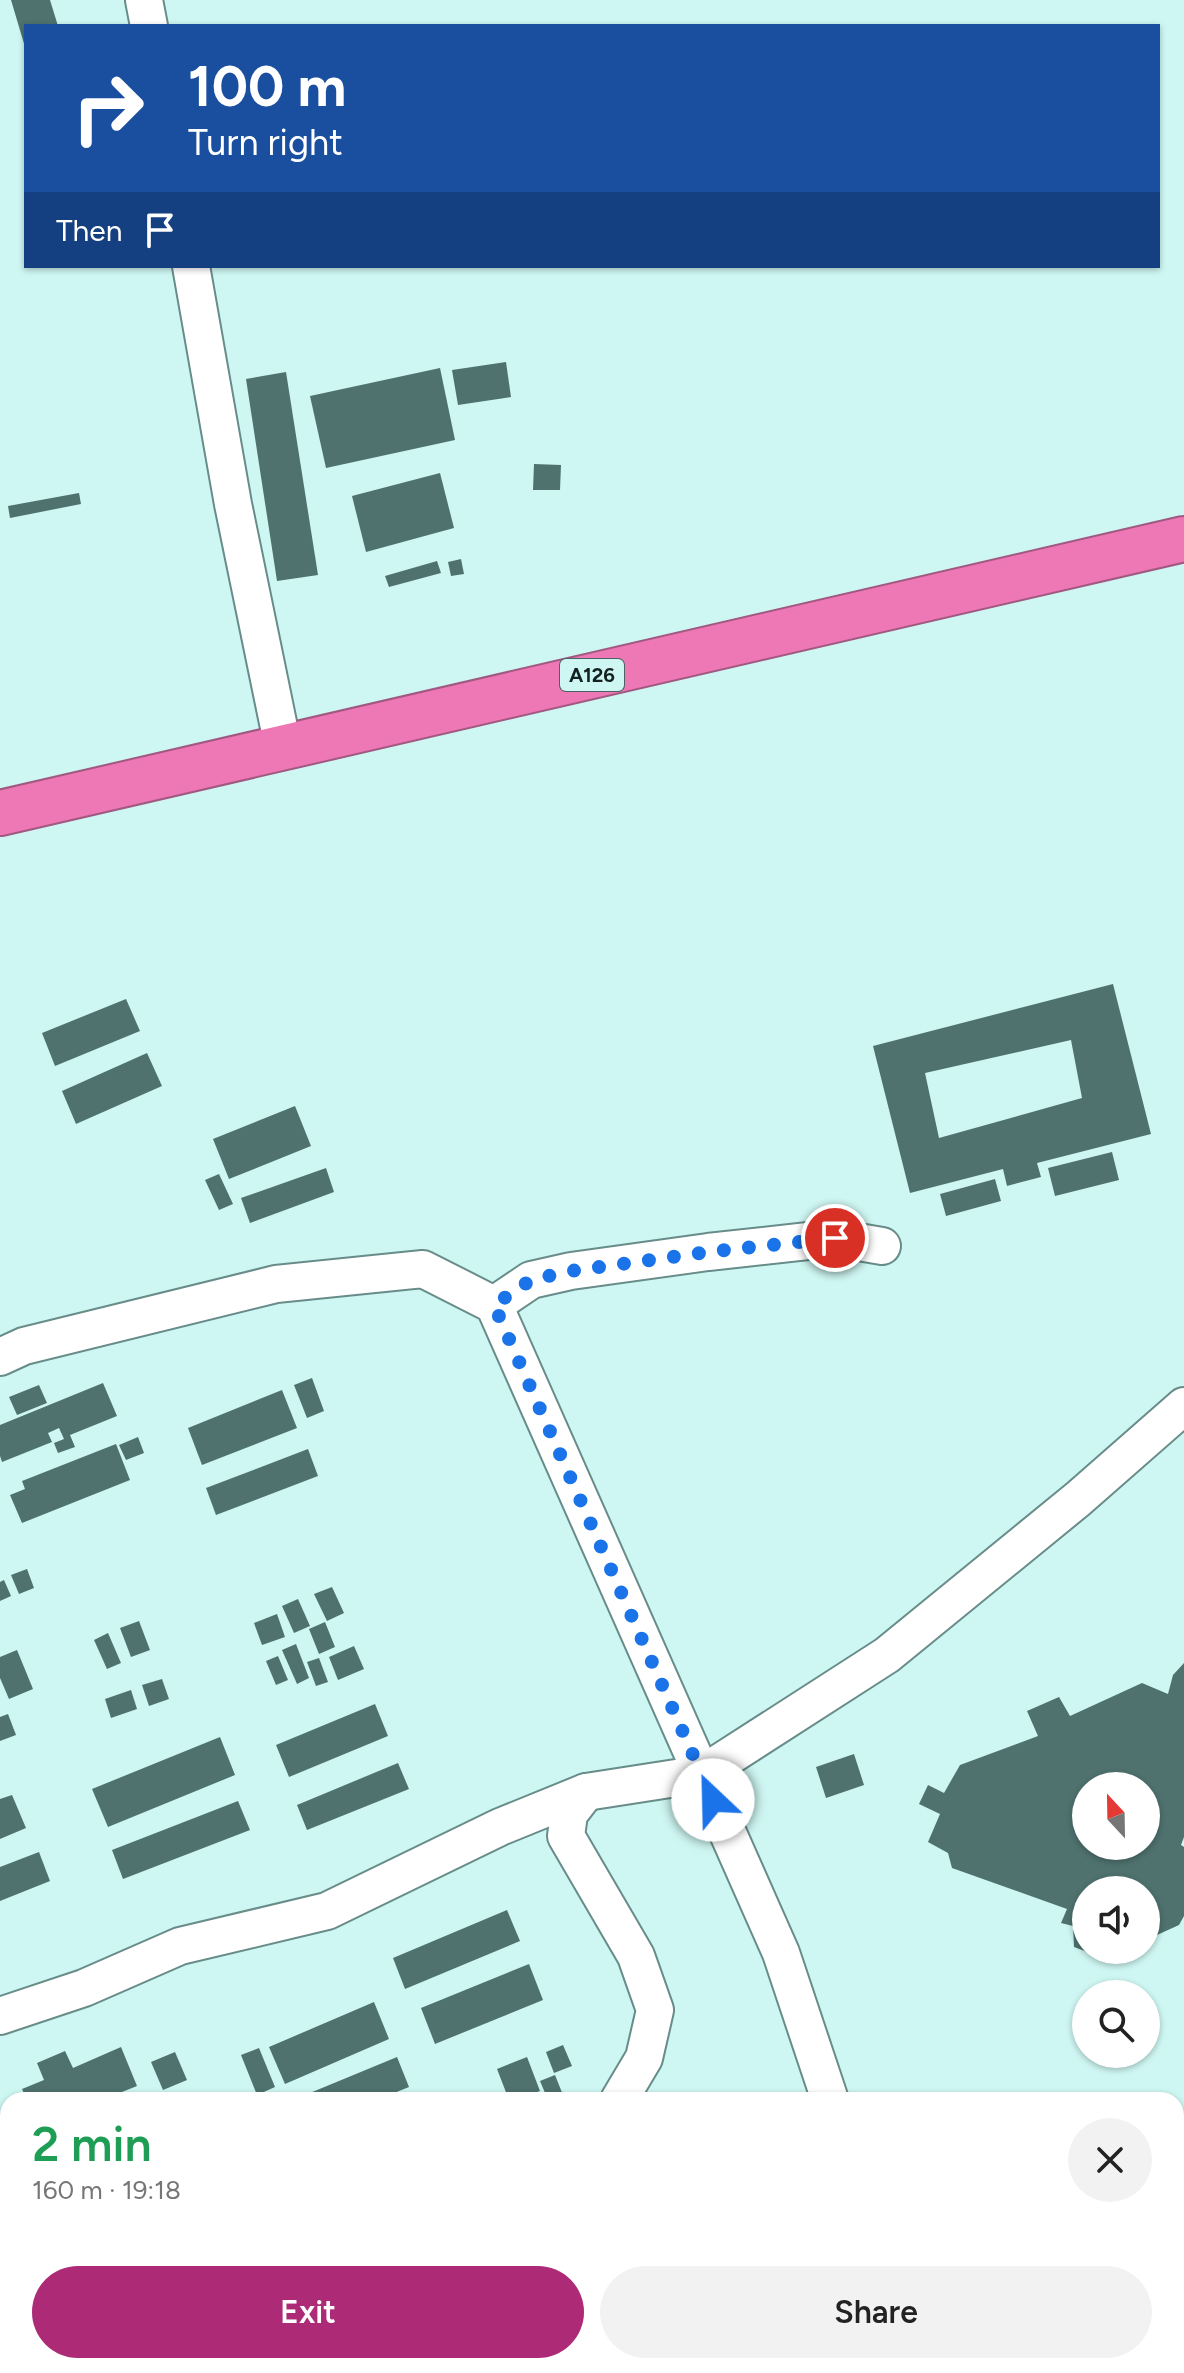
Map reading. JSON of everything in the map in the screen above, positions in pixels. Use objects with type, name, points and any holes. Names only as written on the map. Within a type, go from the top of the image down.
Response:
[{"type":"highway","name":"A126","points":[[0,813],[1182,547]]},
{"type":"street","points":[[144,0],[149,24]]},
{"type":"street","points":[[191,268],[233,504],[283,747]]},
{"type":"street","points":[[494,1305],[531,1280],[571,1271],[835,1238],[882,1246]]},
{"type":"street","points":[[0,1357],[24,1346],[276,1284],[423,1269],[494,1305],[781,1953],[827,2092]]},
{"type":"street","points":[[0,2016],[84,1988],[180,1946],[327,1911],[500,1827],[586,1792],[702,1774],[887,1655],[1078,1499],[1184,1406]]},
{"type":"street","points":[[586,1792],[569,1814],[566,1836],[636,1956],[655,2010],[644,2058],[624,2092]]},
{"type":"building","points":[[11,0],[50,0],[57,24],[24,24],[24,44]]},
{"type":"building","points":[[506,362],[511,397],[458,405],[452,370]]},
{"type":"building","points":[[440,368],[455,440],[326,468],[310,396]]},
{"type":"building","points":[[286,372],[318,575],[277,581],[246,379]]},
{"type":"building","points":[[534,464],[561,465],[560,490],[533,490]]},
{"type":"building","points":[[440,473],[454,528],[366,552],[352,496]]},
{"type":"building","points":[[79,493],[81,504],[10,518],[8,506]]},
{"type":"building","points":[[461,559],[464,574],[451,576],[448,562]]},
{"type":"building","points":[[437,561],[441,573],[389,587],[385,576]]},
{"type":"building","points":[[1113,984],[1151,1134],[1037,1163],[1041,1177],[1007,1186],[1003,1169],[910,1193],[873,1046]],"holes":[[[1071,1040],[1082,1098],[939,1138],[925,1073]]]},
{"type":"building","points":[[126,999],[140,1031],[55,1066],[42,1033]]},
{"type":"building","points":[[147,1053],[162,1086],[76,1124],[62,1091]]},
{"type":"building","points":[[295,1106],[311,1146],[229,1179],[213,1139]]},
{"type":"building","points":[[1112,1152],[1119,1180],[1055,1196],[1048,1168]]},
{"type":"building","points":[[326,1168],[334,1192],[250,1223],[241,1198]]},
{"type":"building","points":[[219,1174],[233,1204],[219,1210],[205,1180]]},
{"type":"building","points":[[995,1179],[1001,1201],[946,1216],[940,1194]]},
{"type":"building","points":[[312,1378],[324,1411],[307,1418],[294,1385]]},
{"type":"building","points":[[103,1383],[117,1416],[70,1435],[75,1447],[58,1453],[54,1443],[64,1439],[59,1428],[48,1433],[52,1442],[2,1462],[0,1425]]},
{"type":"building","points":[[39,1385],[47,1403],[17,1415],[9,1397]]},
{"type":"building","points":[[282,1390],[297,1428],[202,1465],[188,1428]]},
{"type":"building","points":[[138,1437],[144,1453],[126,1460],[119,1445]]},
{"type":"building","points":[[116,1444],[130,1480],[22,1523],[10,1495],[25,1489],[22,1481]]},
{"type":"building","points":[[308,1449],[318,1476],[216,1515],[206,1488]]},
{"type":"building","points":[[27,1569],[34,1588],[19,1594],[11,1575]]},
{"type":"building","points":[[4,1580],[11,1596],[0,1601],[0,1582]]},
{"type":"building","points":[[332,1587],[344,1613],[327,1621],[314,1594]]},
{"type":"building","points":[[298,1599],[310,1626],[294,1633],[282,1606]]},
{"type":"building","points":[[277,1614],[285,1637],[262,1645],[254,1623]]},
{"type":"building","points":[[139,1621],[150,1650],[131,1657],[120,1628]]},
{"type":"building","points":[[325,1622],[335,1647],[319,1654],[309,1629]]},
{"type":"building","points":[[108,1633],[121,1663],[107,1669],[94,1640]]},
{"type":"building","points":[[296,1644],[309,1678],[297,1684],[282,1650]]},
{"type":"building","points":[[354,1646],[364,1669],[338,1680],[329,1657]]},
{"type":"building","points":[[17,1650],[33,1689],[9,1699],[0,1678],[0,1657]]},
{"type":"building","points":[[278,1656],[288,1680],[276,1685],[266,1661]]},
{"type":"building","points":[[319,1658],[328,1682],[316,1686],[307,1662]]},
{"type":"building","points":[[1184,1663],[1184,1837],[1181,1845],[1184,1847],[1184,1916],[1179,1925],[1160,1934],[1160,1876],[1072,1876],[1072,1926],[1061,1923],[1067,1909],[952,1868],[948,1853],[928,1842],[940,1814],[919,1804],[928,1785],[944,1793],[960,1765],[1038,1736],[1027,1711],[1059,1697],[1070,1716],[1142,1683],[1168,1694],[1173,1675]]},
{"type":"building","points":[[162,1679],[169,1699],[149,1706],[142,1685]]},
{"type":"building","points":[[131,1690],[137,1709],[111,1718],[105,1699]]},
{"type":"building","points":[[375,1704],[388,1736],[289,1777],[276,1745]]},
{"type":"building","points":[[8,1714],[16,1735],[0,1741],[0,1717]]},
{"type":"building","points":[[220,1737],[235,1775],[108,1827],[92,1789]]},
{"type":"building","points":[[854,1754],[864,1785],[826,1798],[816,1767]]},
{"type":"building","points":[[398,1763],[409,1789],[307,1830],[297,1805]]},
{"type":"building","points":[[12,1795],[26,1828],[0,1839],[0,1799]]},
{"type":"building","points":[[238,1801],[250,1830],[123,1879],[112,1850]]},
{"type":"building","points":[[39,1852],[50,1881],[0,1901],[0,1867]]},
{"type":"building","points":[[507,1910],[520,1941],[405,1989],[393,1958]]},
{"type":"building","points":[[529,1964],[543,2000],[435,2044],[421,2008]]},
{"type":"building","points":[[374,2002],[389,2039],[285,2084],[269,2047]]},
{"type":"building","points":[[563,2045],[572,2066],[554,2073],[546,2052]]},
{"type":"building","points":[[121,2047],[137,2086],[122,2092],[23,2092],[22,2089],[44,2080],[37,2063],[65,2051],[73,2068]]},
{"type":"building","points":[[259,2048],[275,2087],[256,2092],[241,2055]]},
{"type":"building","points":[[175,2052],[187,2080],[163,2090],[151,2062]]},
{"type":"building","points":[[397,2057],[409,2087],[397,2092],[312,2092]]},
{"type":"building","points":[[527,2057],[540,2091],[506,2092],[497,2069]]},
{"type":"building","points":[[555,2075],[562,2092],[545,2092],[540,2081]]},
{"type":"route","points":[[713,1800],[494,1305],[531,1280],[571,1271],[835,1238]]}]
